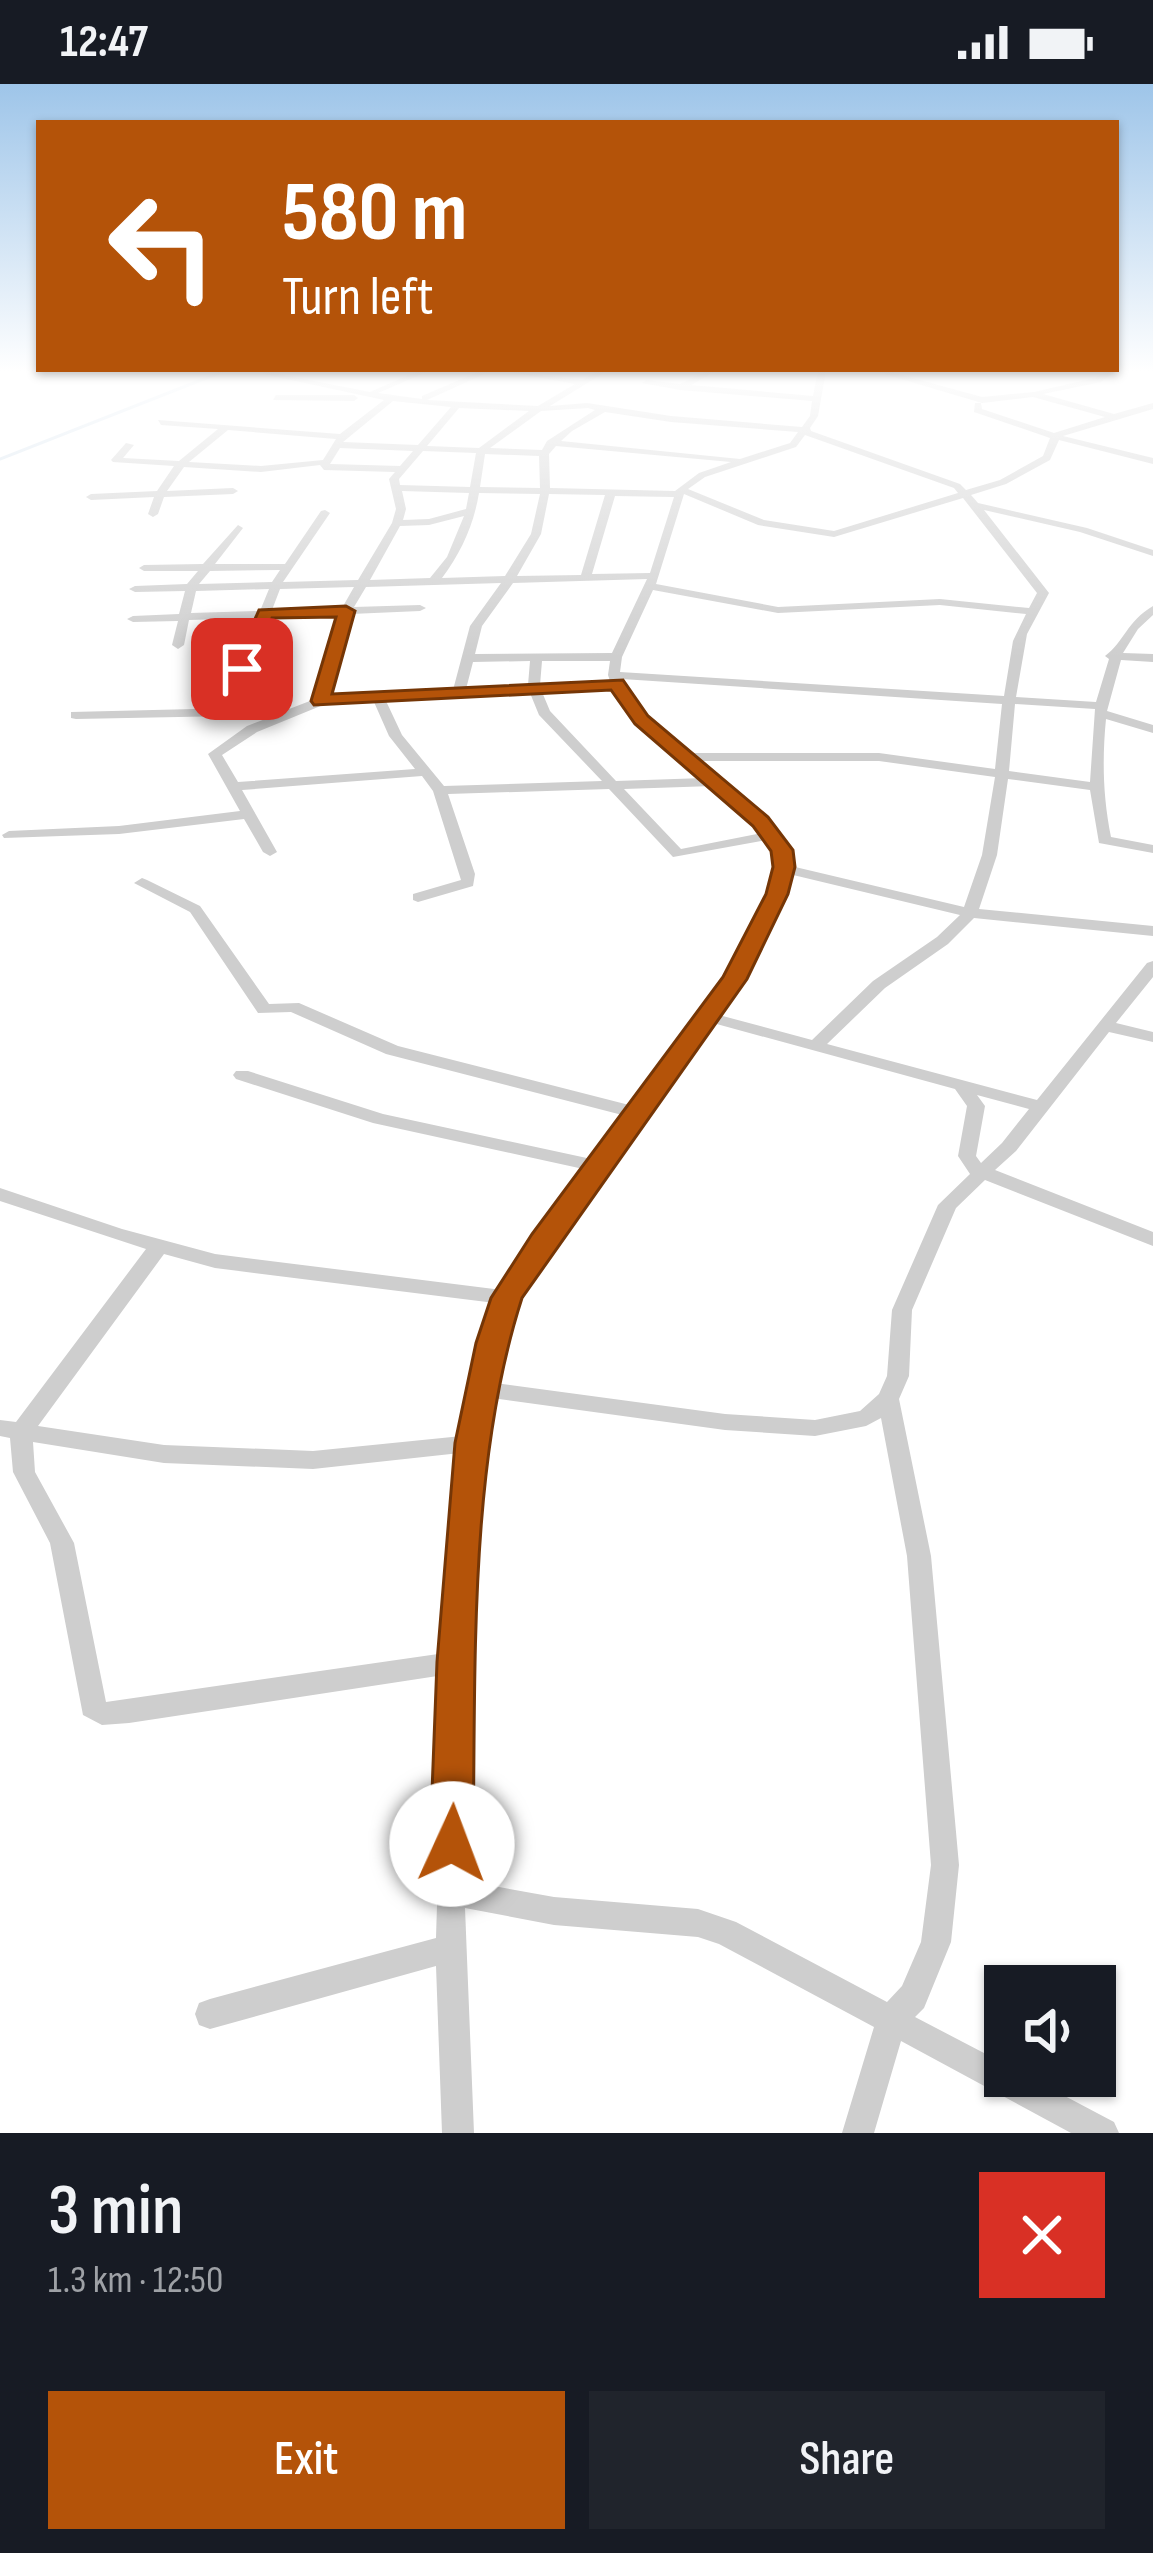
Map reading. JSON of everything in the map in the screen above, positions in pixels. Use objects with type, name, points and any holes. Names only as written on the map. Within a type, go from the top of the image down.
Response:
[{"type":"street","points":[[153,514],[158,494],[178,467]]},
{"type":"street","points":[[227,467],[263,467]]},
{"type":"street","points":[[340,467],[399,469]]},
{"type":"street","points":[[270,852],[216,752],[268,721],[313,704],[346,611],[397,523],[401,509],[394,488],[401,467]]},
{"type":"street","points":[[435,579],[452,558],[471,511],[479,467]]},
{"type":"street","points":[[459,692],[476,626],[512,578],[536,534],[546,467]]},
{"type":"street","points":[[615,672],[679,492],[702,475],[731,467]]},
{"type":"street","points":[[894,467],[971,498],[1153,553]]},
{"type":"street","points":[[394,488],[679,492],[754,521],[828,535],[971,498],[1032,467]]},
{"type":"street","points":[[225,509],[244,468]]},
{"type":"street","points":[[92,497],[233,491]]},
{"type":"street","points":[[586,577],[610,494]]},
{"type":"street","points":[[814,1046],[870,992],[941,941],[969,913],[988,852],[1009,697],[1028,611],[1042,598],[1041,588],[971,498]]},
{"type":"street","points":[[397,523],[422,523],[471,511]]},
{"type":"street","points":[[242,669],[286,566],[325,513]]},
{"type":"street","points":[[178,645],[191,587],[238,528]]},
{"type":"street","points":[[144,568],[286,566]]},
{"type":"street","points":[[135,589],[586,577],[651,581],[778,610],[940,602],[1028,611]]},
{"type":"street","points":[[134,619],[420,608]]},
{"type":"street","points":[[1153,609],[1132,622],[1111,656],[1100,709],[1098,787],[1104,840],[1153,849]]},
{"type":"street","points":[[1111,656],[1153,658]]},
{"type":"street","points":[[466,658],[536,657],[615,672],[1009,697],[1100,709],[1153,729]]},
{"type":"street","points":[[536,657],[534,688],[554,726],[678,854],[772,835]]},
{"type":"street","points":[[76,715],[259,713],[377,697],[534,688],[615,672]]},
{"type":"street","points":[[458,2133],[450,1948],[457,1662],[472,1443],[481,1389],[507,1298],[757,941],[783,868],[782,850],[772,835],[641,720],[615,672]]},
{"type":"street","points":[[377,697],[396,736],[440,790],[468,883],[418,897]]},
{"type":"street","points":[[686,757],[879,757],[1098,787]]},
{"type":"street","points":[[232,788],[424,772]]},
{"type":"street","points":[[440,790],[716,782]]},
{"type":"street","points":[[9,835],[119,830],[249,814]]},
{"type":"street","points":[[783,868],[969,913],[1153,932]]},
{"type":"street","points":[[142,883],[195,910],[264,1009],[293,1007],[392,1050],[640,1114]]},
{"type":"street","points":[[481,1389],[725,1422],[815,1428],[866,1418],[888,1399],[898,1376],[902,1310],[948,1205],[1041,1107],[1153,966]]},
{"type":"street","points":[[708,1017],[1041,1107]]},
{"type":"street","points":[[1106,1026],[1148,1037]]},
{"type":"street","points":[[242,1076],[379,1118],[600,1167]]},
{"type":"street","points":[[963,1088],[976,1106],[967,1156],[983,1173],[1153,1239]]},
{"type":"street","points":[[0,1194],[215,1261],[507,1298]]},
{"type":"street","points":[[10,1430],[158,1246]]},
{"type":"street","points":[[858,2133],[892,2019],[913,1997],[936,1942],[945,1865],[919,1556],[888,1399]]},
{"type":"street","points":[[10,1430],[164,1454],[313,1460],[472,1443]]},
{"type":"street","points":[[10,1430],[24,1472],[62,1543],[88,1695],[92,1707],[102,1714],[457,1662]]},
{"type":"street","points":[[450,1892],[554,1911],[698,1923],[726,1932],[1103,2133]]},
{"type":"street","points":[[210,2014],[450,1948]]},
{"type":"route","points":[[242,669],[265,614],[346,611],[320,701],[616,684],[641,720],[732,794],[761,821],[782,850],[784,867],[777,894],[735,979],[543,1241],[507,1298],[492,1343],[472,1443],[457,1662],[452,1844]]}]
